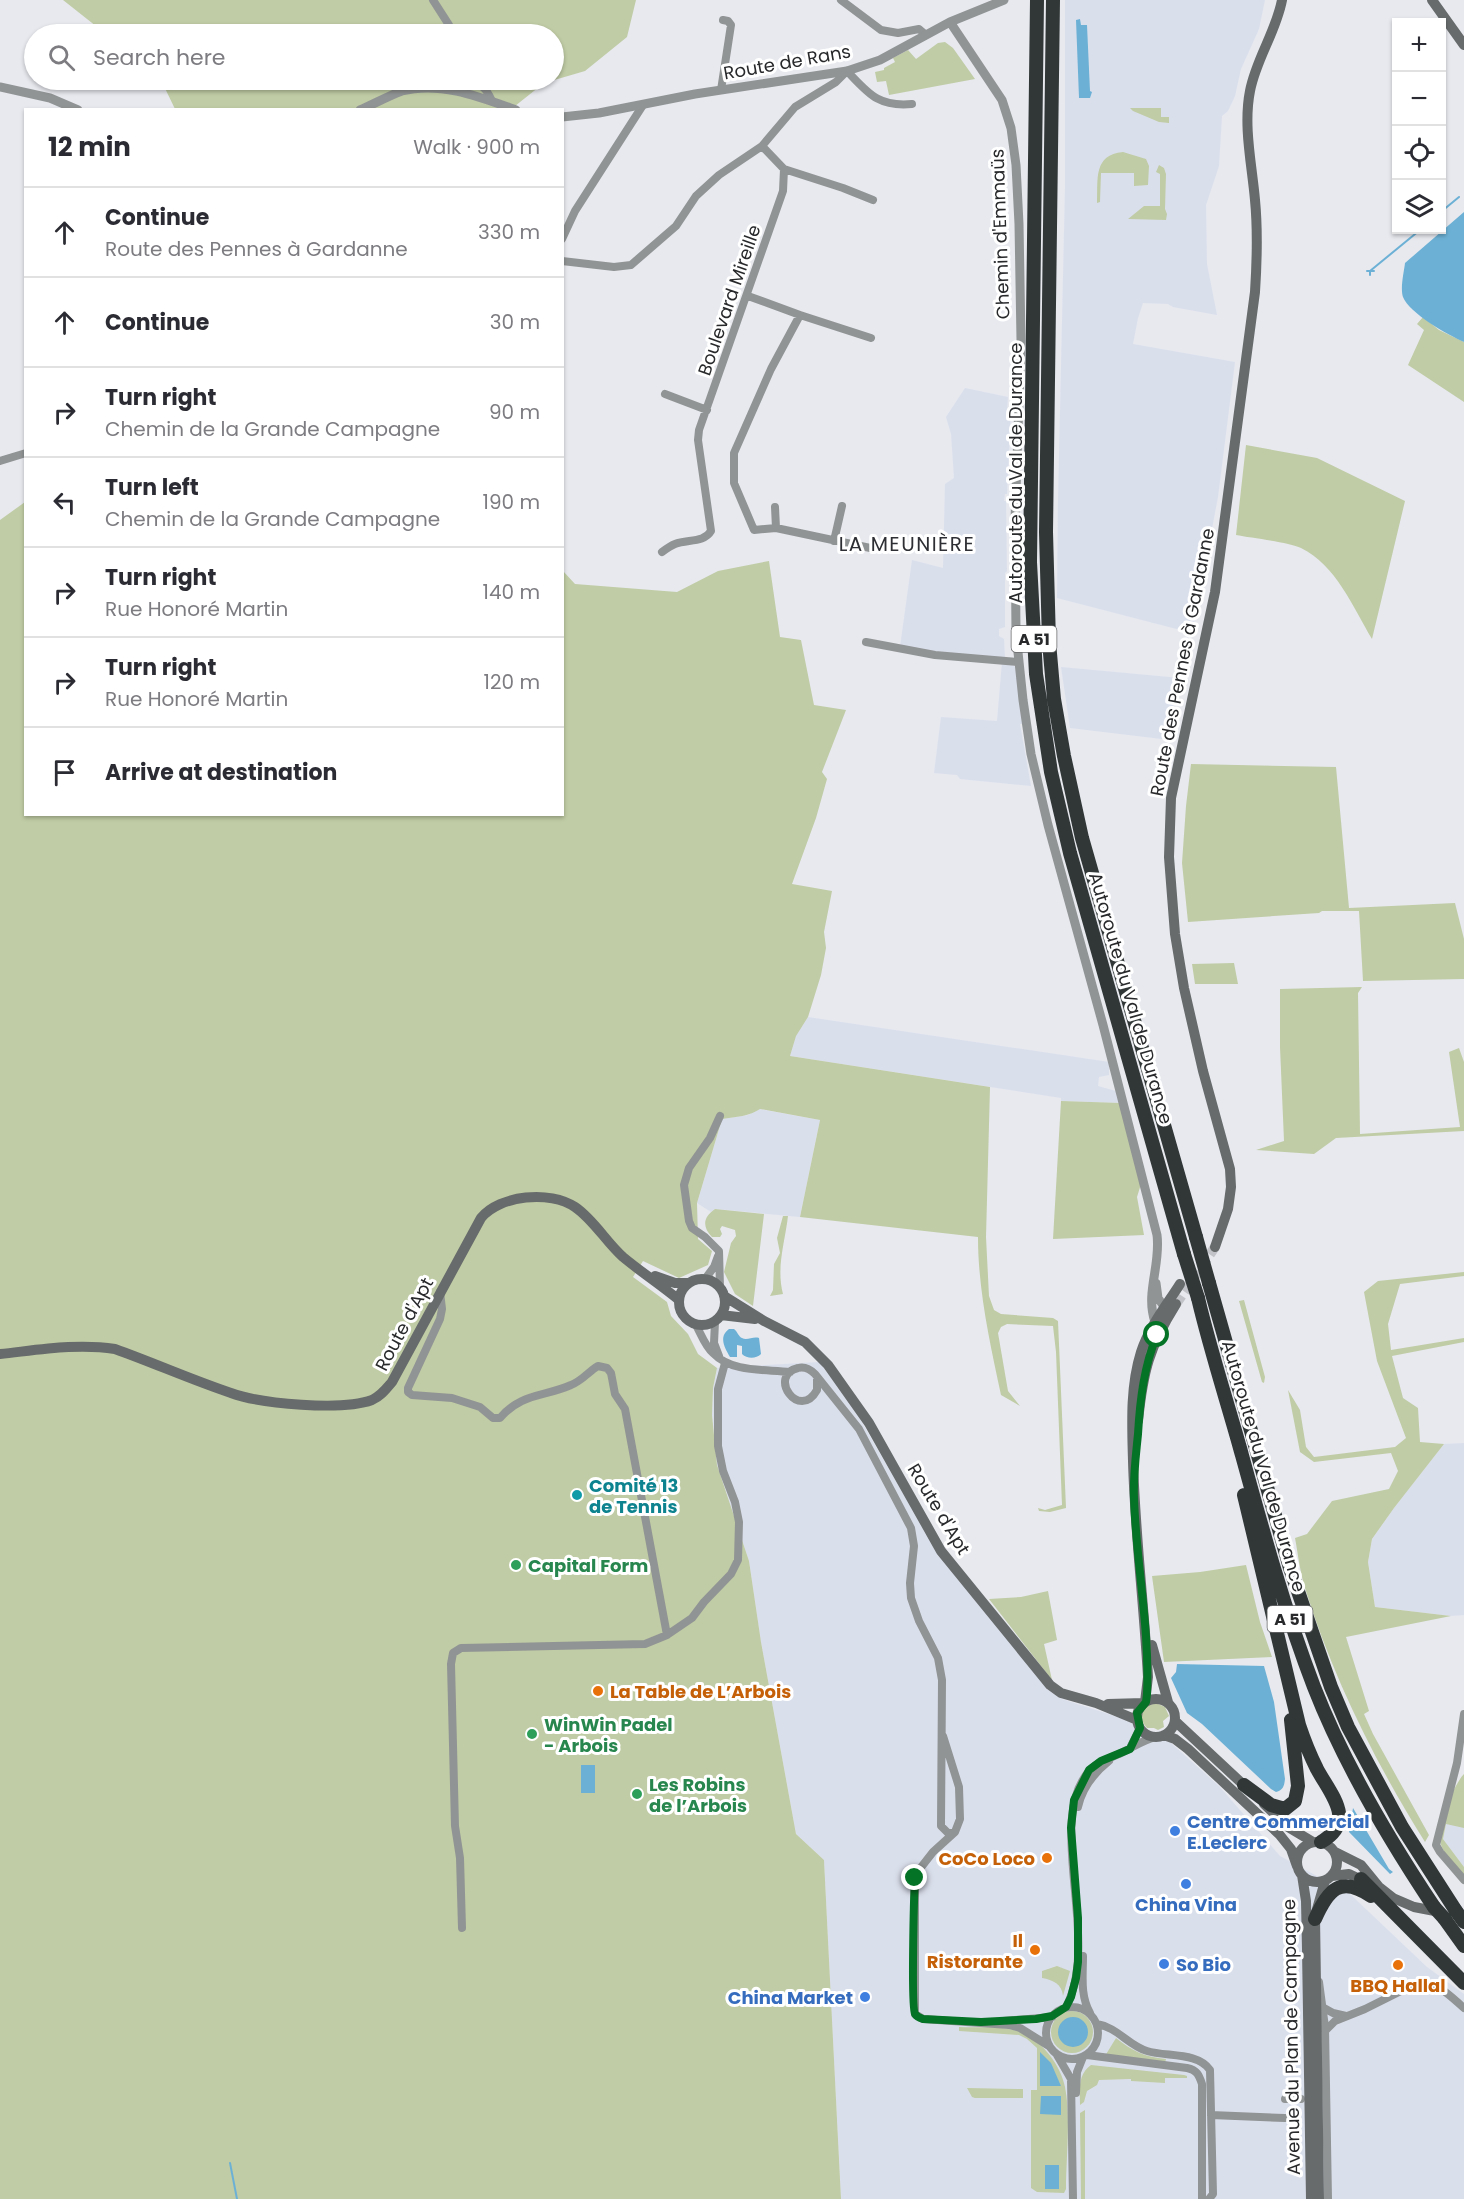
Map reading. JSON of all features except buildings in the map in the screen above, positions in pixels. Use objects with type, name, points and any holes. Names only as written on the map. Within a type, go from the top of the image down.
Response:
[{"type":"highway","name":"Autoroute du Val de Durance","points":[[1053,0],[1046,542],[1048,642],[1054,699],[1064,756],[1082,838],[1290,1568],[1318,1653],[1348,1727],[1402,1827],[1458,1916],[1464,1946]]},
{"type":"highway","name":"Autoroute du Val de Durance","points":[[1037,2],[1030,543],[1037,683],[1053,781],[1068,844],[1282,1596],[1315,1689],[1364,1790],[1405,1861],[1434,1906],[1458,1916]]},
{"type":"highway","points":[[1199,1304],[1302,1736],[1340,1812],[1337,1828],[1329,1838],[1317,1842]]},
{"type":"highway","points":[[1244,1785],[1277,1808],[1290,1807],[1297,1797],[1291,1714],[1279,1644]]},
{"type":"highway","points":[[1361,1879],[1464,1983]]},
{"type":"highway","points":[[1315,1920],[1330,1893],[1348,1886],[1359,1888],[1387,1906]]},
{"type":"main road","name":"Route des Pennes à Gardanne","points":[[1213,1244],[1221,1217],[1225,1191],[1224,1168],[1213,1106],[1184,988],[1175,934],[1169,857],[1171,798],[1215,592],[1255,292],[1256,221],[1248,135],[1250,91],[1282,0]]},
{"type":"main road","points":[[1432,0],[1464,45]]},
{"type":"main road","name":"Route d'Apt","points":[[0,1354],[97,1346],[115,1349],[232,1394],[258,1400],[342,1405],[364,1402],[382,1393],[392,1382],[465,1245],[486,1212],[499,1203],[520,1198],[557,1199],[575,1207],[616,1251],[679,1300]]},
{"type":"main road","name":"Route d'Apt","points":[[640,1270],[665,1281],[689,1283]]},
{"type":"main road","points":[[705,1279],[715,1282],[722,1292],[725,1306],[718,1319],[703,1326],[687,1320],[682,1313],[679,1300],[689,1283],[705,1279]]},
{"type":"main road","points":[[1145,1702],[1148,1677],[1134,1496],[1132,1423],[1134,1390],[1141,1353],[1155,1322],[1180,1284]]},
{"type":"main road","name":"Route d'Apt","points":[[722,1292],[764,1321],[805,1342],[828,1365],[869,1424],[942,1551],[1040,1674],[1061,1693],[1096,1703],[1138,1724]]},
{"type":"main road","points":[[1134,1496],[1138,1419],[1144,1377],[1151,1349],[1162,1325],[1176,1304]]},
{"type":"main road","name":"Route d'Apt","points":[[718,1319],[736,1316],[764,1321]]},
{"type":"main road","points":[[1144,1604],[1155,1663],[1168,1702],[1174,1711],[1173,1727],[1160,1736]]},
{"type":"main road","points":[[1168,1702],[1157,1698],[1145,1702],[1140,1708],[1138,1724],[1150,1736],[1175,1739],[1188,1749],[1279,1834],[1294,1854],[1299,1871],[1308,1881],[1317,1882],[1349,1874],[1379,1887]]},
{"type":"main road","name":"Route d'Apt","points":[[1096,1703],[1122,1705],[1145,1702]]},
{"type":"main road","points":[[1175,1721],[1288,1827],[1329,1846],[1360,1866],[1379,1887],[1393,1898],[1414,1907],[1458,1916]]},
{"type":"main road","points":[[1299,1871],[1297,1858],[1300,1851],[1306,1845],[1317,1842]]},
{"type":"main road","points":[[1329,1879],[1336,1869],[1338,1860],[1335,1852]]},
{"type":"main road","name":"Avenue du Plan de Campagne","points":[[1299,1871],[1305,1901],[1307,1950],[1311,2199]]},
{"type":"main road","name":"Avenue du Plan de Campagne","points":[[1319,2199],[1315,1920],[1316,1907],[1329,1879]]},
{"type":"street","points":[[433,0],[448,24]]},
{"type":"street","points":[[841,0],[880,30],[898,33],[919,29],[926,35]]},
{"type":"street","name":"Route de Rans","points":[[564,117],[847,71],[880,60],[950,22],[1004,0]]},
{"type":"street","points":[[721,90],[730,25],[728,21],[723,20]]},
{"type":"street","name":"Chemin d'Emmaüs","points":[[950,22],[1002,100],[1011,128],[1016,165],[1019,224],[1021,340],[1015,521],[1018,662],[1038,789],[1103,1024],[1157,1235],[1158,1252],[1155,1272]]},
{"type":"street","points":[[564,261],[614,267],[631,265],[676,226],[696,196],[719,176],[762,146],[795,107],[836,82],[847,71],[877,99],[892,105],[912,104]]},
{"type":"street","points":[[0,87],[50,98],[73,108]]},
{"type":"street","points":[[365,108],[404,91],[415,90]]},
{"type":"street","points":[[446,90],[511,108]]},
{"type":"street","points":[[487,90],[492,101]]},
{"type":"street","points":[[564,235],[575,211],[643,105]]},
{"type":"street","points":[[762,146],[784,170],[873,200]]},
{"type":"street","name":"Boulevard Mireille","points":[[662,552],[676,543],[708,536],[711,531],[698,440],[783,191],[784,170]]},
{"type":"street","points":[[748,296],[871,338]]},
{"type":"street","points":[[800,315],[771,369],[734,453],[734,483],[754,530],[776,528],[875,549]]},
{"type":"street","points":[[665,394],[707,410]]},
{"type":"street","points":[[0,461],[24,454]]},
{"type":"street","points":[[834,541],[842,506]]},
{"type":"street","points":[[775,507],[776,528]]},
{"type":"street","points":[[866,642],[934,655],[1018,662]]},
{"type":"street","points":[[720,1116],[710,1138],[689,1168],[684,1185],[692,1228],[719,1251],[722,1292]]},
{"type":"street","points":[[705,1279],[719,1251]]},
{"type":"street","points":[[1144,1377],[1144,1361],[1151,1336],[1165,1313],[1165,1308],[1156,1291],[1155,1272]]},
{"type":"street","points":[[1155,1272],[1151,1305],[1155,1322]]},
{"type":"street","points":[[440,1293],[442,1309],[440,1319],[408,1388],[408,1392],[412,1395],[420,1398],[452,1398],[480,1407],[493,1418],[500,1418],[510,1406],[518,1401],[570,1386],[598,1366],[607,1368],[611,1372],[615,1394],[625,1409],[667,1635]]},
{"type":"street","points":[[462,1928],[460,1858],[455,1826],[451,1664],[453,1653],[461,1648],[645,1644],[667,1635],[692,1618],[731,1574],[738,1560],[739,1522],[735,1502],[723,1471],[718,1446],[718,1389],[723,1362],[714,1343],[718,1319]]},
{"type":"street","points":[[696,1324],[711,1352],[723,1362],[745,1368],[790,1372]]},
{"type":"street","points":[[836,1401],[824,1396],[801,1401],[791,1397],[785,1388],[785,1382],[790,1372],[806,1368],[815,1374],[859,1429],[911,1527],[914,1546],[909,1587],[916,1613],[935,1652],[940,1669],[941,1826],[940,1837],[933,1852],[915,1878],[914,2011],[923,2019],[981,2022],[1020,2028],[1068,2059],[1085,2056],[1193,2069],[1199,2074],[1202,2084],[1202,2199]]},
{"type":"street","points":[[767,1369],[785,1382]]},
{"type":"street","points":[[810,1398],[817,1390],[817,1379]]},
{"type":"street","points":[[1464,1714],[1458,1764],[1436,1839],[1440,1852],[1464,1880]]},
{"type":"street","points":[[1130,1749],[1138,1724]]},
{"type":"street","points":[[933,1852],[958,1829],[960,1819],[957,1783],[942,1729]]},
{"type":"street","points":[[1066,2007],[1071,1997],[1078,1962],[1078,1918],[1071,1828],[1074,1800],[1089,1770],[1101,1761],[1130,1749],[1145,1739],[1160,1736]]},
{"type":"street","points":[[1075,2199],[1077,2072],[1098,2038],[1097,2024],[1084,2001],[1082,1989],[1083,1916],[1077,1856],[1077,1812],[1084,1789],[1094,1775],[1113,1757]]},
{"type":"street","points":[[941,1788],[949,1780],[957,1783]]},
{"type":"street","points":[[941,1826],[948,1833],[953,1833]]},
{"type":"street","points":[[1315,1967],[1324,2008],[1328,2199]]},
{"type":"street","points":[[1325,2031],[1335,2021],[1348,2017],[1408,1986],[1425,1982],[1434,1984],[1464,2008]]},
{"type":"street","points":[[981,2022],[1052,2016],[1066,2007],[1074,2006],[1090,2013]]},
{"type":"street","points":[[1324,2008],[1348,2017]]},
{"type":"street","points":[[1052,2016],[1046,2031],[1052,2049],[1071,2079],[1075,2199]]},
{"type":"street","points":[[1097,2024],[1106,2025],[1146,2051],[1196,2060],[1207,2065],[1211,2076],[1212,2197]]},
{"type":"street","points":[[1285,2099],[1301,2099]]},
{"type":"street","points":[[1211,2115],[1285,2118]]},
{"type":"shaded area","points":[[1065,0],[1265,0],[1259,29],[1241,69],[1235,96],[1228,111],[1222,116],[1219,166],[1206,205],[1207,264],[1217,315],[1173,307],[1168,304],[1143,303],[1133,344],[1235,362],[1218,497],[1202,582],[1197,582],[1194,593],[1199,595],[1192,633],[1057,598],[1065,187]]},
{"type":"shaded area","points":[[965,388],[1008,397],[1007,411],[1011,411],[1007,494],[1005,494],[1004,501],[1006,501],[1007,571],[1005,573],[1005,627],[999,629],[999,636],[1004,639],[1005,658],[946,654],[900,647],[912,560],[943,568],[945,484],[954,478],[951,434],[946,417]]},
{"type":"shaded area","points":[[1002,662],[1012,664],[1016,668],[1023,724],[1020,724],[1031,786],[960,779],[957,775],[934,773],[941,717],[997,721]]},
{"type":"shaded area","points":[[1061,667],[1180,678],[1177,698],[1174,699],[1175,709],[1170,740],[1070,728]]},
{"type":"shaded area","points":[[808,1017],[1109,1062],[1109,1075],[1099,1077],[1098,1086],[1116,1091],[1121,1103],[1061,1101],[1061,1098],[790,1056],[796,1035]]},
{"type":"shaded area","points":[[759,1109],[820,1120],[800,1217],[715,1209],[711,1212],[697,1203],[722,1119],[748,1115]]},
{"type":"shaded area","points":[[819,1362],[849,1400],[939,1555],[1043,1683],[1062,1699],[1130,1721],[1171,1743],[1219,1786],[1280,1856],[1350,1894],[1427,1967],[1464,1994],[1464,2199],[841,2199],[824,1860],[796,1834],[761,1642],[749,1561],[717,1465],[712,1415],[713,1388],[717,1368]]},
{"type":"shaded area","points":[[1464,1443],[1464,1615],[1451,1616],[1375,1607],[1368,1562],[1372,1539],[1444,1444]]},
{"type":"shaded area","points":[[1464,1795],[1464,1867],[1443,1839],[1446,1824]]},
{"type":"green space","points":[[63,0],[636,0],[627,37],[585,71],[564,77],[564,24],[93,24]]},
{"type":"green space","points":[[945,42],[953,48],[975,79],[889,95],[886,81],[877,82],[875,72],[884,70],[895,62],[893,58],[908,50],[916,59],[938,43]]},
{"type":"green space","points":[[166,90],[535,90],[513,108],[175,108]]},
{"type":"green space","points":[[1130,108],[1161,108],[1161,117],[1169,117],[1169,123],[1159,122]]},
{"type":"green space","points":[[1123,152],[1146,159],[1149,166],[1148,185],[1134,186],[1134,173],[1101,173],[1100,202],[1097,203],[1098,177],[1102,163],[1113,154]]},
{"type":"green space","points":[[1159,165],[1164,168],[1166,174],[1166,220],[1128,219],[1144,206],[1160,206],[1160,174],[1156,172]]},
{"type":"green space","points":[[1423,317],[1439,330],[1464,342],[1464,402],[1408,365],[1424,330],[1417,324]]},
{"type":"green space","points":[[1246,445],[1317,458],[1405,501],[1372,639],[1334,576],[1313,555],[1295,546],[1236,535]]},
{"type":"green space","points":[[24,503],[24,816],[564,816],[564,572],[575,584],[677,592],[718,571],[769,561],[780,637],[801,640],[814,705],[846,710],[822,772],[827,779],[816,818],[792,884],[832,891],[824,932],[826,948],[821,975],[808,1017],[796,1036],[790,1056],[990,1087],[986,1237],[989,1296],[994,1310],[1001,1314],[1053,1318],[1058,1321],[1066,1508],[1050,1512],[1039,1511],[1038,1508],[1045,1510],[1062,1505],[1053,1326],[1007,1324],[1001,1327],[998,1333],[1008,1391],[1020,1406],[1001,1395],[982,1297],[978,1237],[800,1217],[820,1120],[760,1109],[747,1115],[722,1119],[697,1203],[698,1239],[712,1251],[708,1265],[679,1278],[643,1261],[633,1277],[667,1302],[671,1316],[688,1334],[698,1354],[717,1368],[713,1388],[712,1415],[717,1465],[749,1561],[761,1642],[796,1834],[824,1860],[841,2199],[0,2199],[0,520]]},
{"type":"green space","points":[[1191,764],[1336,767],[1349,908],[1455,903],[1464,939],[1464,979],[1363,981],[1359,911],[1322,911],[1188,922],[1182,863]]},
{"type":"green space","points":[[1234,963],[1238,984],[1195,984],[1192,964]]},
{"type":"green space","points":[[1362,987],[1358,993],[1360,1134],[1460,1127],[1449,1052],[1459,1048],[1464,1062],[1464,1131],[1336,1138],[1314,1154],[1256,1150],[1284,1141],[1280,989]]},
{"type":"green space","points":[[1061,1101],[1121,1103],[1141,1184],[1137,1197],[1144,1235],[1053,1239]]},
{"type":"green space","points":[[715,1209],[764,1214],[753,1306],[735,1294],[724,1272],[731,1243],[736,1236],[735,1230],[722,1226],[720,1237],[712,1237],[705,1226],[708,1215]]},
{"type":"green space","points":[[783,1216],[788,1216],[780,1274],[783,1294],[770,1296],[773,1290],[774,1264],[780,1253],[777,1238]]},
{"type":"green space","points":[[1464,1272],[1464,1276],[1400,1284],[1388,1324],[1391,1350],[1464,1338],[1464,1342],[1392,1356],[1403,1398],[1418,1408],[1420,1442],[1444,1444],[1372,1539],[1368,1562],[1375,1607],[1451,1616],[1346,1637],[1369,1711],[1364,1714],[1429,1835],[1425,1842],[1372,1750],[1342,1687],[1305,1588],[1295,1538],[1307,1534],[1332,1501],[1389,1489],[1398,1471],[1391,1453],[1314,1462],[1300,1452],[1288,1390],[1300,1410],[1306,1447],[1314,1457],[1395,1447],[1406,1438],[1377,1361],[1364,1292],[1378,1281]]},
{"type":"green space","points":[[1244,1300],[1265,1377],[1264,1383],[1239,1301]]},
{"type":"green space","points":[[1246,1565],[1260,1622],[1272,1657],[1164,1662],[1152,1576]]},
{"type":"green space","points":[[1048,1591],[1057,1640],[1044,1644],[1052,1680],[989,1599],[1021,1597]]},
{"type":"green space","points":[[1156,1703],[1165,1707],[1169,1716],[1163,1721],[1164,1727],[1158,1730],[1147,1728],[1142,1718],[1145,1707]]},
{"type":"green space","points":[[1464,1774],[1464,1828],[1446,1824],[1443,1839],[1464,1867],[1464,1876],[1445,1853],[1440,1838],[1446,1808]]},
{"type":"green space","points":[[1057,1966],[1070,1971],[1063,1996],[1061,1988],[1056,1983],[1042,1978],[1042,1971]]},
{"type":"green space","points":[[1072,2011],[1087,2017],[1093,2032],[1087,2047],[1072,2053],[1057,2047],[1051,2032],[1057,2017]]},
{"type":"green space","points":[[959,2027],[1016,2030],[1037,2042],[1055,2063],[1063,2079],[1068,2111],[1066,2189],[1064,2193],[1037,2192],[1031,2188],[1031,2090],[1037,2090],[1037,2048],[1019,2035],[959,2031]]},
{"type":"green space","points":[[1116,2038],[1139,2053],[1166,2059],[1165,2063],[1105,2056]]},
{"type":"green space","points":[[1091,2065],[1184,2075],[1187,2078],[1165,2078],[1165,2083],[1131,2081],[1131,2079],[1099,2080],[1097,2085],[1087,2091],[1084,2102],[1080,2105],[1081,2078]]},
{"type":"green space","points":[[967,2088],[1023,2089],[1023,2098],[975,2098]]},
{"type":"green space","points":[[1085,2110],[1085,2199],[1081,2199],[1080,2113]]},
{"type":"water","points":[[1080,19],[1081,25],[1087,25],[1090,91],[1092,92],[1090,98],[1079,98],[1076,20]]},
{"type":"water","points":[[1464,212],[1464,342],[1439,329],[1421,316],[1403,297],[1405,263],[1439,234],[1446,234],[1446,228]]},
{"type":"water","points":[[729,1329],[734,1329],[744,1339],[759,1338],[761,1354],[754,1358],[746,1357],[742,1354],[742,1346],[737,1345],[737,1357],[730,1357],[723,1339]]},
{"type":"water","points":[[1177,1664],[1264,1666],[1274,1702],[1285,1779],[1282,1789],[1276,1792],[1271,1789],[1202,1724],[1187,1713],[1171,1678],[1176,1672]]},
{"type":"water","points":[[581,1765],[595,1765],[595,1793],[581,1793]]},
{"type":"water","points":[[1353,1808],[1389,1869],[1393,1872],[1390,1874],[1349,1832]]},
{"type":"water","points":[[1073,2017],[1079,2018],[1087,2026],[1087,2038],[1079,2046],[1073,2047],[1067,2046],[1059,2038],[1058,2032],[1059,2026],[1067,2018]]},
{"type":"water","points":[[1040,2052],[1051,2063],[1061,2086],[1040,2086]]},
{"type":"water","points":[[1041,2096],[1061,2096],[1061,2115],[1040,2114]]},
{"type":"water","points":[[1045,2165],[1059,2165],[1059,2189],[1045,2189]]},
{"type":"waterway","points":[[1446,208],[1459,197]]},
{"type":"waterway","points":[[1370,275],[1370,271],[1415,234]]},
{"type":"waterway","points":[[1367,271],[1374,271]]},
{"type":"waterway","points":[[230,2163],[237,2199]]},
{"type":"tunnel","points":[[1176,1304],[1215,1247]]},
{"type":"place","name":"Comité 13 de Tennis","points":[[577,1495]]},
{"type":"place","name":"Capital Form","points":[[516,1565]]},
{"type":"place","name":"La Table de L’Arbois","points":[[598,1691]]},
{"type":"place","name":"WinWin Padel - Arbois","points":[[532,1734]]},
{"type":"place","name":"Les Robins de l’Arbois","points":[[637,1794]]},
{"type":"place","name":"Centre Commercial E.Leclerc","points":[[1175,1831]]},
{"type":"place","name":"CoCo Loco","points":[[1047,1858]]},
{"type":"place","name":"China Vina","points":[[1186,1884]]},
{"type":"place","name":"Il Ristorante","points":[[1035,1950]]},
{"type":"place","name":"So Bio","points":[[1164,1964]]},
{"type":"place","name":"BBQ Hallal","points":[[1398,1965]]},
{"type":"place","name":"China Market","points":[[865,1997]]},
{"type":"district","name":"LA MEUNIÈRE","points":[[907,544]]},
{"type":"route","points":[[915,1878],[914,2011],[917,2016],[923,2019],[981,2022],[1036,2019],[1052,2016],[1066,2007],[1071,1997],[1078,1962],[1078,1918],[1071,1828],[1074,1800],[1089,1770],[1101,1761],[1130,1749],[1140,1728],[1137,1713],[1146,1702],[1148,1677],[1144,1604],[1134,1496],[1138,1419],[1144,1377],[1157,1335]]}]
